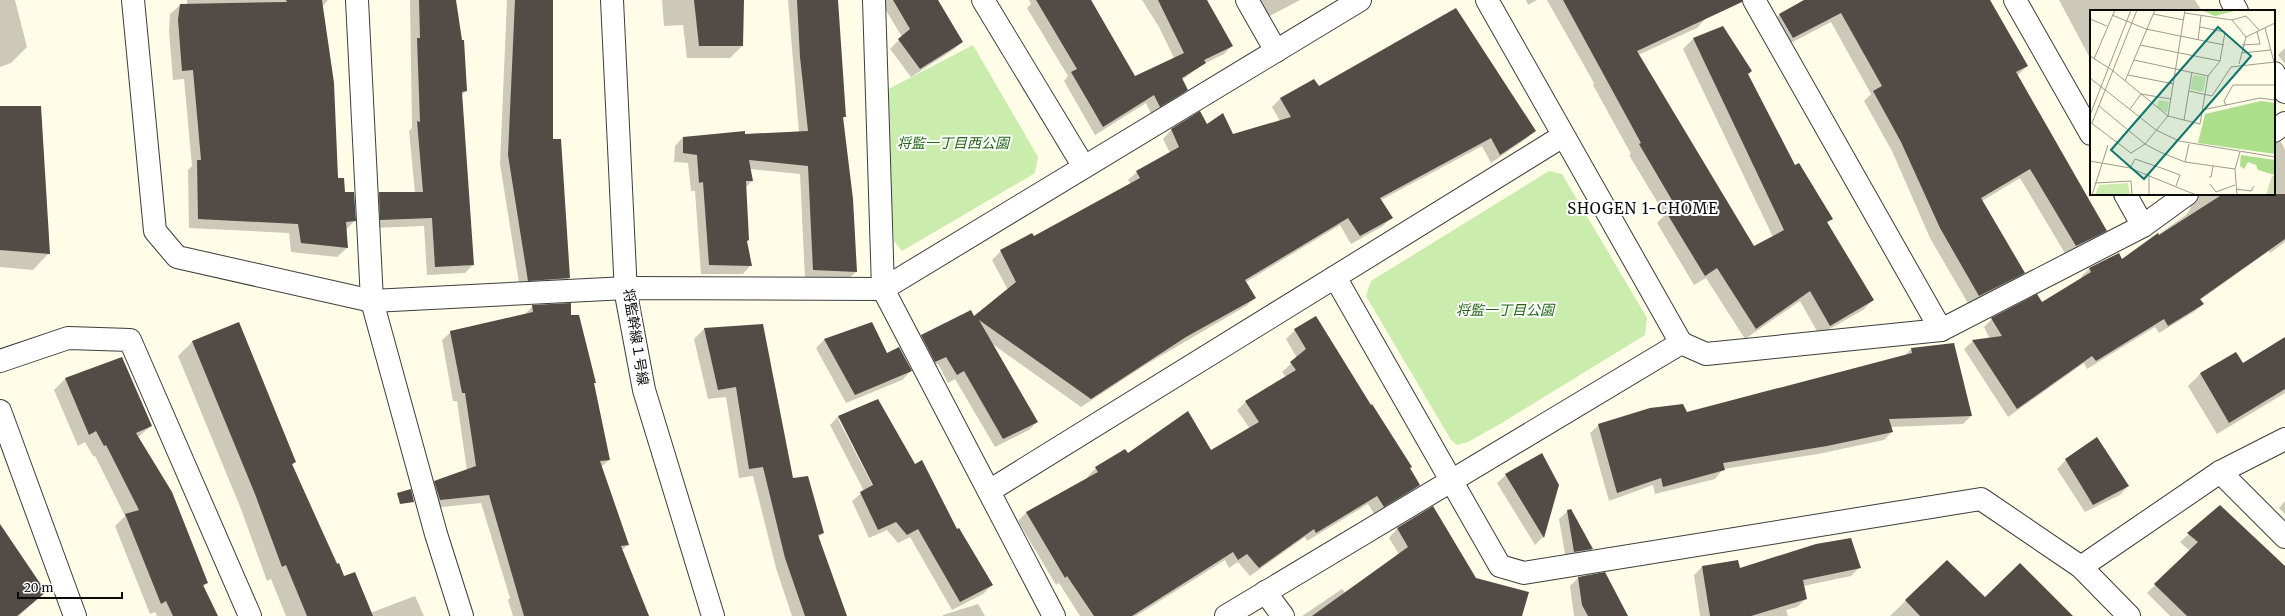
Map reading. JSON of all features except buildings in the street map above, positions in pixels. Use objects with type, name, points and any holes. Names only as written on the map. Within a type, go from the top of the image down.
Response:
[{"type":"street","points":[[133,0],[155,231],[177,257],[372,301],[627,288],[883,289],[1360,0]]},
{"type":"street","points":[[357,0],[372,301],[436,534],[462,616]]},
{"type":"street","name":"将監幹線１号線","points":[[612,0],[627,288],[626,294],[644,390],[713,616]]},
{"type":"street","points":[[874,0],[883,289],[1054,616]]},
{"type":"street","points":[[983,0],[1084,167]]},
{"type":"street","points":[[1247,0],[1276,51]]},
{"type":"street","points":[[1487,0],[1681,343],[1706,354],[1941,330],[2143,226],[2186,195]]},
{"type":"street","points":[[1754,0],[1941,330]]},
{"type":"street","points":[[2015,0],[2090,132]]},
{"type":"street","points":[[2231,0],[2236,10]]},
{"type":"street","points":[[2275,75],[2285,92]]},
{"type":"street","points":[[2275,130],[2285,123]]},
{"type":"street","points":[[989,491],[1564,136]]},
{"type":"street","points":[[2126,195],[2143,226]]},
{"type":"street","points":[[1335,277],[1500,566],[1524,574],[1982,499],[2081,567],[2129,616]]},
{"type":"street","points":[[0,361],[68,338],[130,340],[250,616]]},
{"type":"street","points":[[1226,616],[1681,343]]},
{"type":"street","points":[[0,411],[75,616]]},
{"type":"street","points":[[2081,567],[2220,472],[2285,439]]},
{"type":"street","points":[[2220,472],[2285,537]]},
{"type":"street","points":[[1265,592],[1283,616]]},
{"type":"green space","name":"将監一丁目西公園","points":[[973,45],[1038,157],[1035,173],[902,251],[894,241],[883,92]]},
{"type":"green space","name":"将監一丁目公園","points":[[1549,171],[1562,174],[1647,318],[1645,335],[1500,424],[1468,442],[1457,445],[1451,440],[1366,296],[1371,281]]},
{"type":"district","name":"SHOGEN 1-CHOME","points":[[1643,209]]}]
